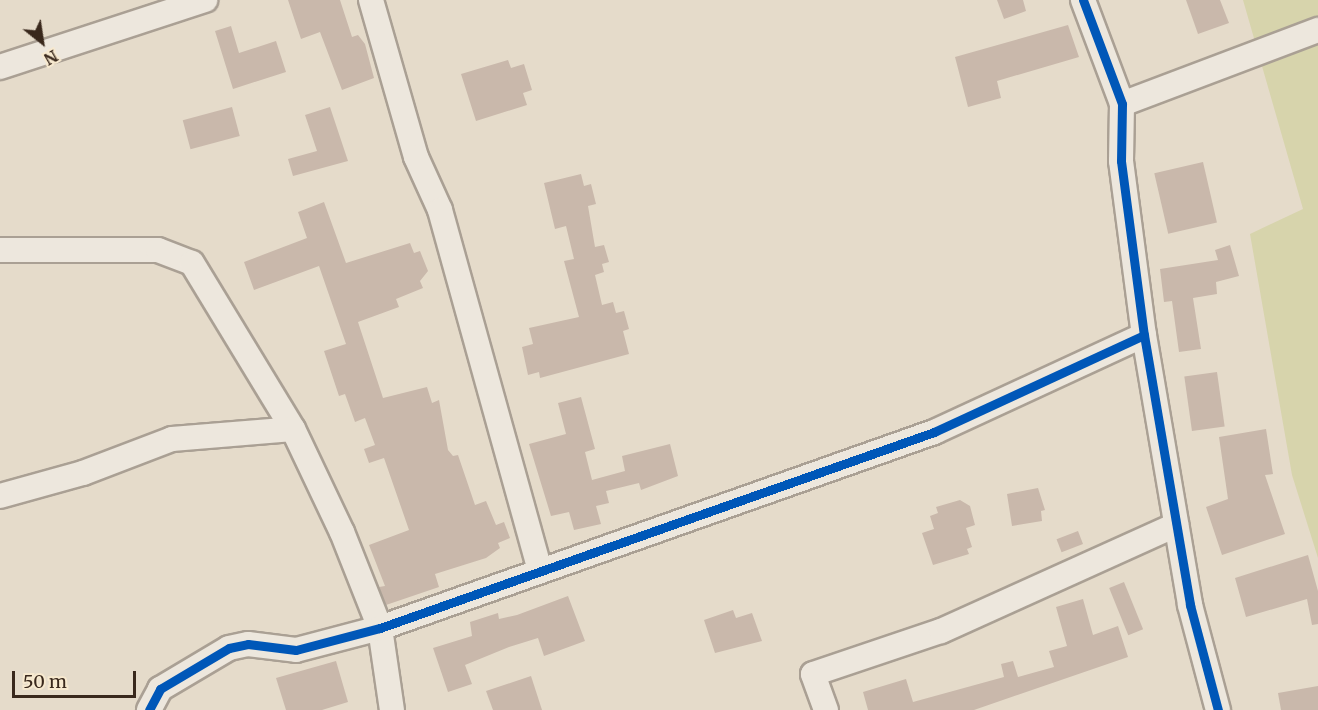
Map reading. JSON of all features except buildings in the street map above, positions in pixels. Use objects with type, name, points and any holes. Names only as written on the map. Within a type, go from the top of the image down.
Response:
[{"type":"street","points":[[0,67],[205,0]]},
{"type":"street","points":[[371,0],[416,157],[440,210],[539,568]]},
{"type":"street","points":[[1083,0],[1122,104],[1121,161],[1144,335],[1176,525],[1218,710]]},
{"type":"street","points":[[1122,104],[1318,30]]},
{"type":"street","points":[[0,250],[158,250],[178,254],[192,263],[293,429],[342,532],[380,627],[392,710]]},
{"type":"street","points":[[149,710],[160,689],[228,648],[248,645],[296,650],[380,627],[539,568],[934,432],[1144,335]]},
{"type":"street","points":[[0,496],[82,473],[172,439],[293,429]]},
{"type":"street","points":[[826,710],[813,674],[941,631],[1176,525]]},
{"type":"shaded area","points":[[1243,0],[1318,0],[1318,558],[1292,475],[1250,234],[1303,209]]},
{"type":"cycle path","points":[[1083,0],[1122,104],[1121,161],[1144,335],[1190,605],[1218,710]]},
{"type":"cycle path","points":[[149,710],[160,689],[229,648],[248,644],[296,650],[380,628],[934,432],[1144,335]]}]
